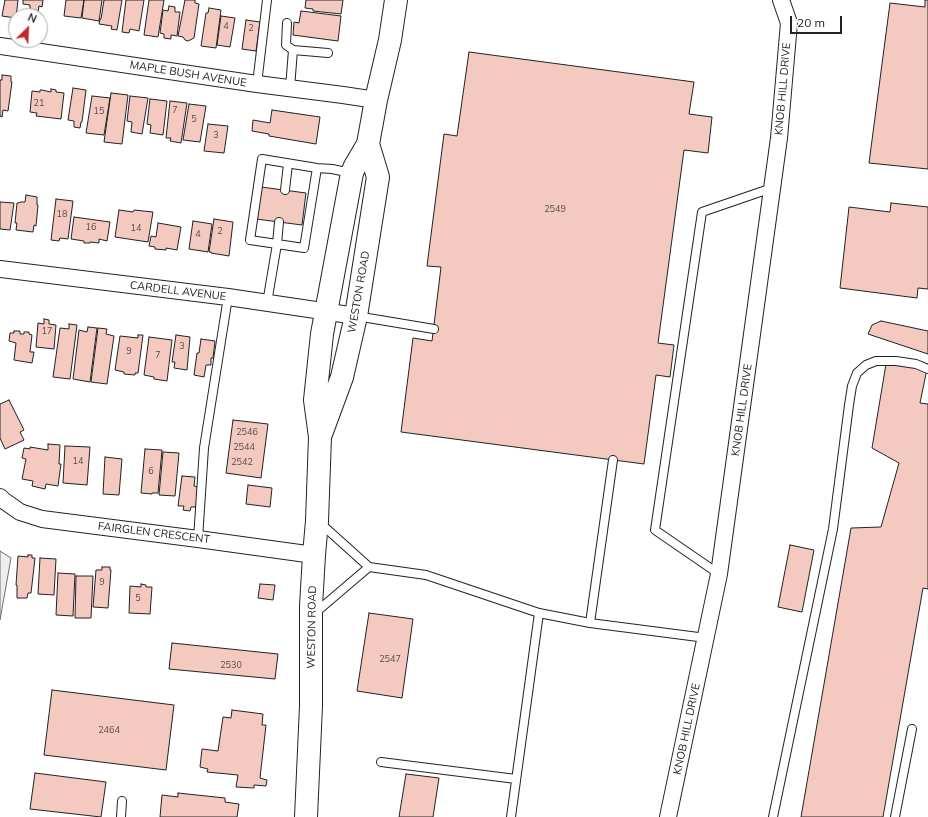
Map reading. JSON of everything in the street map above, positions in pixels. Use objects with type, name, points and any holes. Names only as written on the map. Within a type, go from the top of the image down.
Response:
[{"type":"main road","name":"WESTON ROAD","points":[[306,817],[311,706],[314,555],[317,520],[320,437],[315,400],[322,334],[352,173],[368,144],[376,100],[390,40],[396,0]]},
{"type":"main road","name":"WESTON ROAD","points":[[320,437],[342,377],[356,316],[378,177],[368,144]]},
{"type":"street","name":"KNOB HILL DRIVE","points":[[668,817],[719,574],[779,138],[788,23],[781,0]]},
{"type":"street","name":"MAPLE BUSH AVENUE","points":[[0,46],[376,100]]},
{"type":"street","name":"CARDELL AVENUE","points":[[0,269],[228,296],[356,316]]},
{"type":"street","name":"FAIRGLEN CRESCENT","points":[[0,498],[20,512],[42,519],[314,555]]},
{"type":"lane","points":[[257,84],[267,0]]},
{"type":"lane","points":[[288,23],[286,45],[293,50],[328,53]]},
{"type":"lane","points":[[290,88],[293,50]]},
{"type":"lane","points":[[317,168],[304,248],[250,240],[262,159],[352,173]]},
{"type":"lane","points":[[285,190],[288,164]]},
{"type":"lane","points":[[719,574],[655,530],[702,212],[772,188]]},
{"type":"lane","points":[[267,303],[277,244],[279,222]]},
{"type":"lane","points":[[198,539],[204,448],[228,296]]},
{"type":"lane","points":[[356,316],[434,329]]},
{"type":"lane","points":[[773,817],[833,529],[852,386],[857,373],[866,365],[876,360],[916,364],[928,369]]},
{"type":"lane","points":[[590,622],[613,460]]},
{"type":"lane","points":[[317,520],[369,567],[426,575],[539,613],[590,622],[706,638]]},
{"type":"lane","points":[[312,616],[369,567]]},
{"type":"lane","points":[[511,817],[539,613]]},
{"type":"lane","points":[[895,817],[912,729]]},
{"type":"lane","points":[[381,762],[516,779]]},
{"type":"lane","points":[[121,817],[122,801]]},
{"type":"shaded area","points":[[0,551],[11,558],[0,620]]},
{"type":"building","points":[[5,0],[18,0],[17,8],[8,8],[8,17],[2,16]]},
{"type":"building","points":[[23,0],[43,0],[42,7],[39,6],[39,8],[30,8],[30,5],[23,4]]},
{"type":"building","points":[[66,0],[84,0],[81,18],[64,16]]},
{"type":"building","points":[[84,0],[102,0],[99,21],[82,18]]},
{"type":"building","points":[[104,0],[122,0],[117,30],[111,29],[112,26],[99,24]]},
{"type":"building","points":[[126,0],[144,0],[139,31],[130,29],[129,33],[122,32]]},
{"type":"building","points":[[149,0],[164,0],[158,37],[144,35]]},
{"type":"building","points":[[185,0],[195,0],[195,3],[199,4],[194,38],[188,41],[183,37],[178,36]]},
{"type":"building","points":[[306,0],[343,0],[341,14],[313,11],[313,9],[305,8]]},
{"type":"building","points":[[925,0],[928,0],[928,169],[869,163],[890,3],[925,7]]},
{"type":"building","points":[[169,6],[175,7],[175,12],[180,12],[177,36],[171,35],[171,39],[164,38],[164,34],[160,33],[163,10],[168,11]]},
{"type":"building","points":[[209,8],[221,10],[216,48],[201,46],[206,13],[208,13]]},
{"type":"building","points":[[301,11],[341,16],[338,41],[293,35],[294,22],[299,23]]},
{"type":"building","points":[[221,16],[235,18],[230,47],[217,45]]},
{"type":"building","points":[[246,20],[260,22],[256,51],[242,49]]},
{"type":"building","points":[[469,52],[694,82],[689,114],[712,117],[708,153],[684,150],[658,343],[674,345],[670,377],[656,375],[644,464],[401,432],[413,338],[432,341],[441,267],[427,266],[444,134],[457,136]]},
{"type":"building","points":[[2,75],[11,76],[12,82],[8,111],[3,110],[2,117],[0,116],[0,80],[2,80]]},
{"type":"building","points":[[73,88],[86,90],[80,128],[74,127],[74,121],[68,120]]},
{"type":"building","points":[[51,89],[56,90],[56,92],[64,93],[61,119],[36,116],[37,113],[30,112],[32,91],[40,92],[40,90],[42,90],[51,92]]},
{"type":"building","points":[[111,93],[128,95],[122,144],[104,142]]},
{"type":"building","points":[[92,96],[110,98],[104,135],[86,133]]},
{"type":"building","points":[[130,96],[148,98],[142,134],[131,132],[132,122],[127,121]]},
{"type":"building","points":[[150,99],[167,101],[163,135],[150,133],[151,125],[147,124]]},
{"type":"building","points":[[170,101],[187,103],[181,143],[170,141],[171,138],[166,138]]},
{"type":"building","points":[[189,104],[206,106],[200,142],[183,140]]},
{"type":"building","points":[[272,110],[320,117],[316,144],[269,136],[269,134],[252,131],[253,120],[270,123]]},
{"type":"building","points":[[208,124],[228,126],[224,153],[204,151]]},
{"type":"building","points":[[261,187],[306,193],[302,225],[256,219]]},
{"type":"building","points":[[26,195],[37,197],[38,205],[36,226],[34,225],[33,232],[16,230],[17,223],[15,223],[17,203],[25,202]]},
{"type":"building","points":[[56,199],[73,201],[68,239],[60,238],[59,241],[51,240]]},
{"type":"building","points":[[0,202],[14,203],[10,230],[0,229]]},
{"type":"building","points":[[891,203],[928,207],[928,289],[918,288],[917,298],[840,288],[849,207],[890,212]]},
{"type":"building","points":[[119,210],[153,212],[148,242],[115,237]]},
{"type":"building","points":[[74,217],[110,222],[107,241],[99,239],[99,243],[84,243],[84,241],[71,239]]},
{"type":"building","points":[[214,219],[233,222],[229,256],[209,252]]},
{"type":"building","points":[[193,221],[212,224],[208,252],[189,249]]},
{"type":"building","points":[[158,223],[181,227],[177,250],[166,248],[166,250],[155,249],[155,247],[149,246],[151,236],[156,237]]},
{"type":"building","points":[[44,319],[49,320],[49,324],[56,325],[54,349],[36,347],[38,323],[44,324]]},
{"type":"building","points":[[881,321],[928,331],[928,354],[868,334],[872,325]]},
{"type":"building","points":[[69,324],[77,325],[70,379],[53,377],[60,328],[69,329]]},
{"type":"building","points":[[88,327],[97,328],[90,382],[73,379],[79,330],[87,332]]},
{"type":"building","points":[[98,328],[107,329],[106,334],[114,336],[107,384],[91,382]]},
{"type":"building","points":[[14,331],[20,331],[20,334],[29,332],[29,334],[32,335],[30,352],[34,352],[32,363],[14,360],[16,343],[9,341],[10,333],[14,333]]},
{"type":"building","points":[[138,335],[143,335],[138,373],[135,373],[135,375],[124,374],[124,372],[115,370],[120,336],[138,338]]},
{"type":"building","points":[[176,335],[190,337],[187,370],[174,368],[175,362],[172,362]]},
{"type":"building","points":[[149,337],[172,340],[167,381],[154,379],[154,377],[144,375]]},
{"type":"building","points":[[201,339],[215,341],[211,365],[206,365],[204,377],[194,375],[197,353],[199,353]]},
{"type":"building","points":[[886,364],[927,369],[920,403],[928,404],[928,589],[923,588],[883,817],[801,817],[851,528],[881,527],[899,463],[872,448]]},
{"type":"building","points":[[9,400],[24,430],[20,432],[24,440],[5,449],[0,438],[0,404]]},
{"type":"building","points":[[233,420],[268,424],[261,478],[226,473]]},
{"type":"building","points":[[48,444],[60,445],[59,464],[61,464],[58,486],[46,484],[45,489],[32,486],[33,481],[22,479],[26,459],[22,458],[24,448],[30,449],[30,447],[48,450]]},
{"type":"building","points":[[65,446],[90,447],[87,485],[63,483]]},
{"type":"building","points":[[145,449],[162,450],[158,493],[141,493]]},
{"type":"building","points":[[163,452],[179,453],[175,496],[159,495]]},
{"type":"building","points":[[105,457],[122,459],[119,495],[103,494]]},
{"type":"building","points":[[182,476],[195,477],[194,486],[198,487],[196,507],[191,507],[190,511],[183,510],[184,506],[178,506]]},
{"type":"building","points":[[248,485],[272,488],[270,507],[246,504]]},
{"type":"building","points":[[790,545],[814,550],[802,612],[778,607]]},
{"type":"building","points":[[28,555],[32,555],[32,558],[35,558],[31,593],[28,593],[27,598],[17,598],[16,585],[18,556],[28,557]]},
{"type":"building","points":[[40,558],[56,559],[54,595],[38,594]]},
{"type":"building","points":[[102,567],[110,567],[111,570],[108,608],[93,607],[96,570],[102,570]]},
{"type":"building","points":[[58,573],[75,574],[73,616],[56,615]]},
{"type":"building","points":[[76,576],[93,576],[91,618],[75,618]]},
{"type":"building","points":[[141,584],[146,585],[146,587],[152,587],[150,614],[129,613],[130,586],[141,587]]},
{"type":"building","points":[[260,584],[275,585],[273,600],[258,598]]},
{"type":"building","points":[[369,613],[413,619],[402,698],[357,691]]},
{"type":"building","points":[[172,643],[278,654],[275,679],[169,669]]},
{"type":"building","points":[[52,690],[174,705],[166,770],[44,755]]},
{"type":"building","points":[[232,710],[263,714],[262,725],[266,725],[260,778],[267,780],[266,786],[254,785],[254,788],[236,787],[238,775],[207,772],[208,769],[200,767],[202,749],[218,751],[223,717],[231,718]]},
{"type":"building","points":[[35,773],[106,782],[101,817],[30,809]]},
{"type":"building","points":[[406,774],[439,778],[433,817],[399,817]]},
{"type":"building","points":[[178,793],[225,798],[225,802],[239,804],[237,817],[160,817],[162,795],[178,797]]}]
